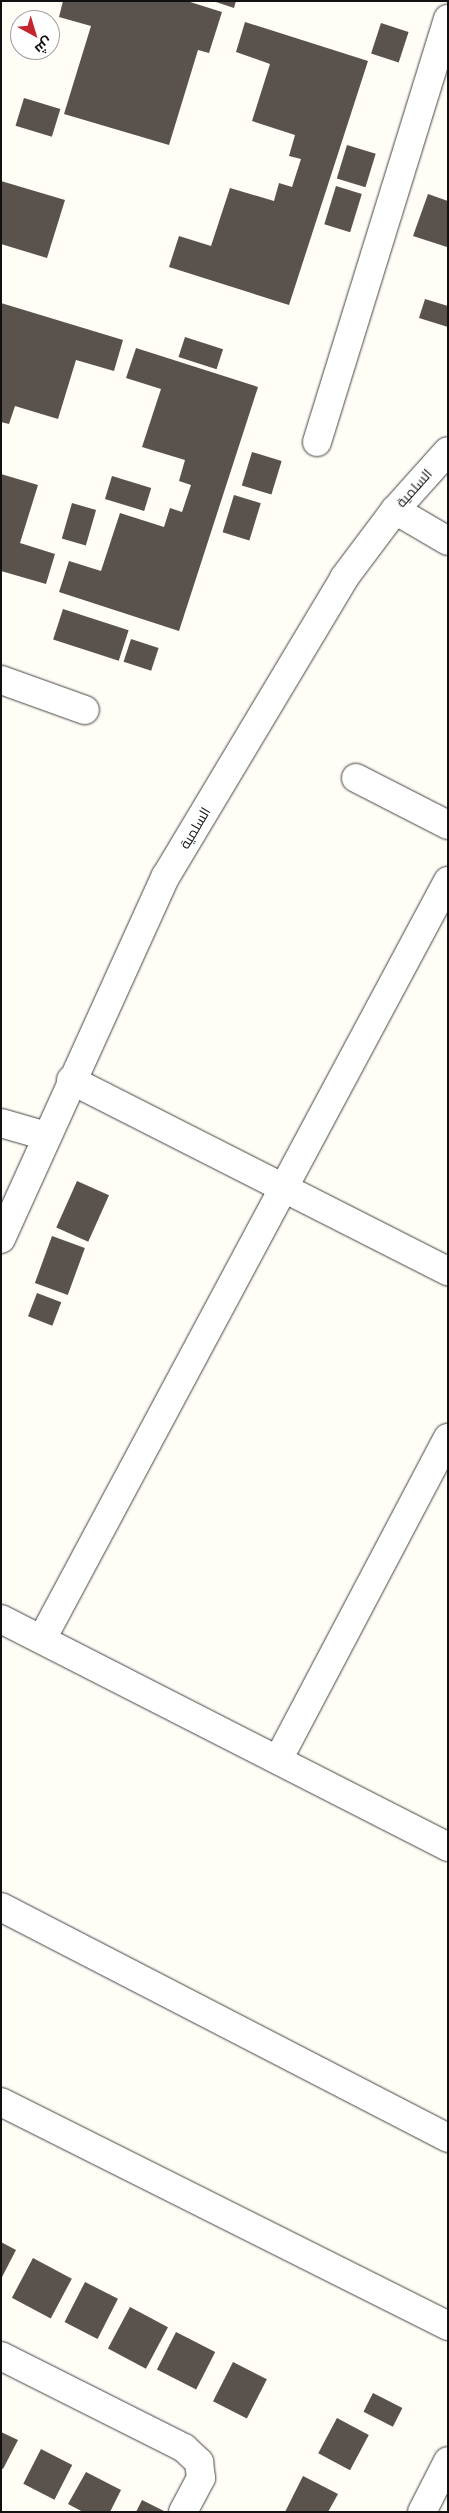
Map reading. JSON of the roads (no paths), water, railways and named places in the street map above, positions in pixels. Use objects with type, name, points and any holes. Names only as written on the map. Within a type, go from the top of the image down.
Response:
[{"type":"street","points":[[317,442],[448,20]]},
{"type":"street","name":"السلمية","points":[[1,1239],[10,1194],[46,1136],[166,876],[344,578],[395,510],[448,451]]},
{"type":"street","points":[[395,510],[448,542]]},
{"type":"street","points":[[1,680],[85,710]]},
{"type":"street","points":[[356,778],[448,825]]},
{"type":"street","points":[[42,1639],[286,1188],[448,881]]},
{"type":"street","points":[[71,1080],[448,1271]]},
{"type":"street","points":[[1,1123],[46,1136]]},
{"type":"street","points":[[279,1758],[448,1438]]},
{"type":"street","points":[[1,1619],[279,1758],[448,1847]]},
{"type":"street","points":[[1,1908],[448,2138]]},
{"type":"street","points":[[1,2102],[448,2326]]},
{"type":"street","points":[[1,2356],[184,2448],[199,2462],[201,2478],[183,2512]]},
{"type":"street","points":[[422,2512],[448,2461]]}]
